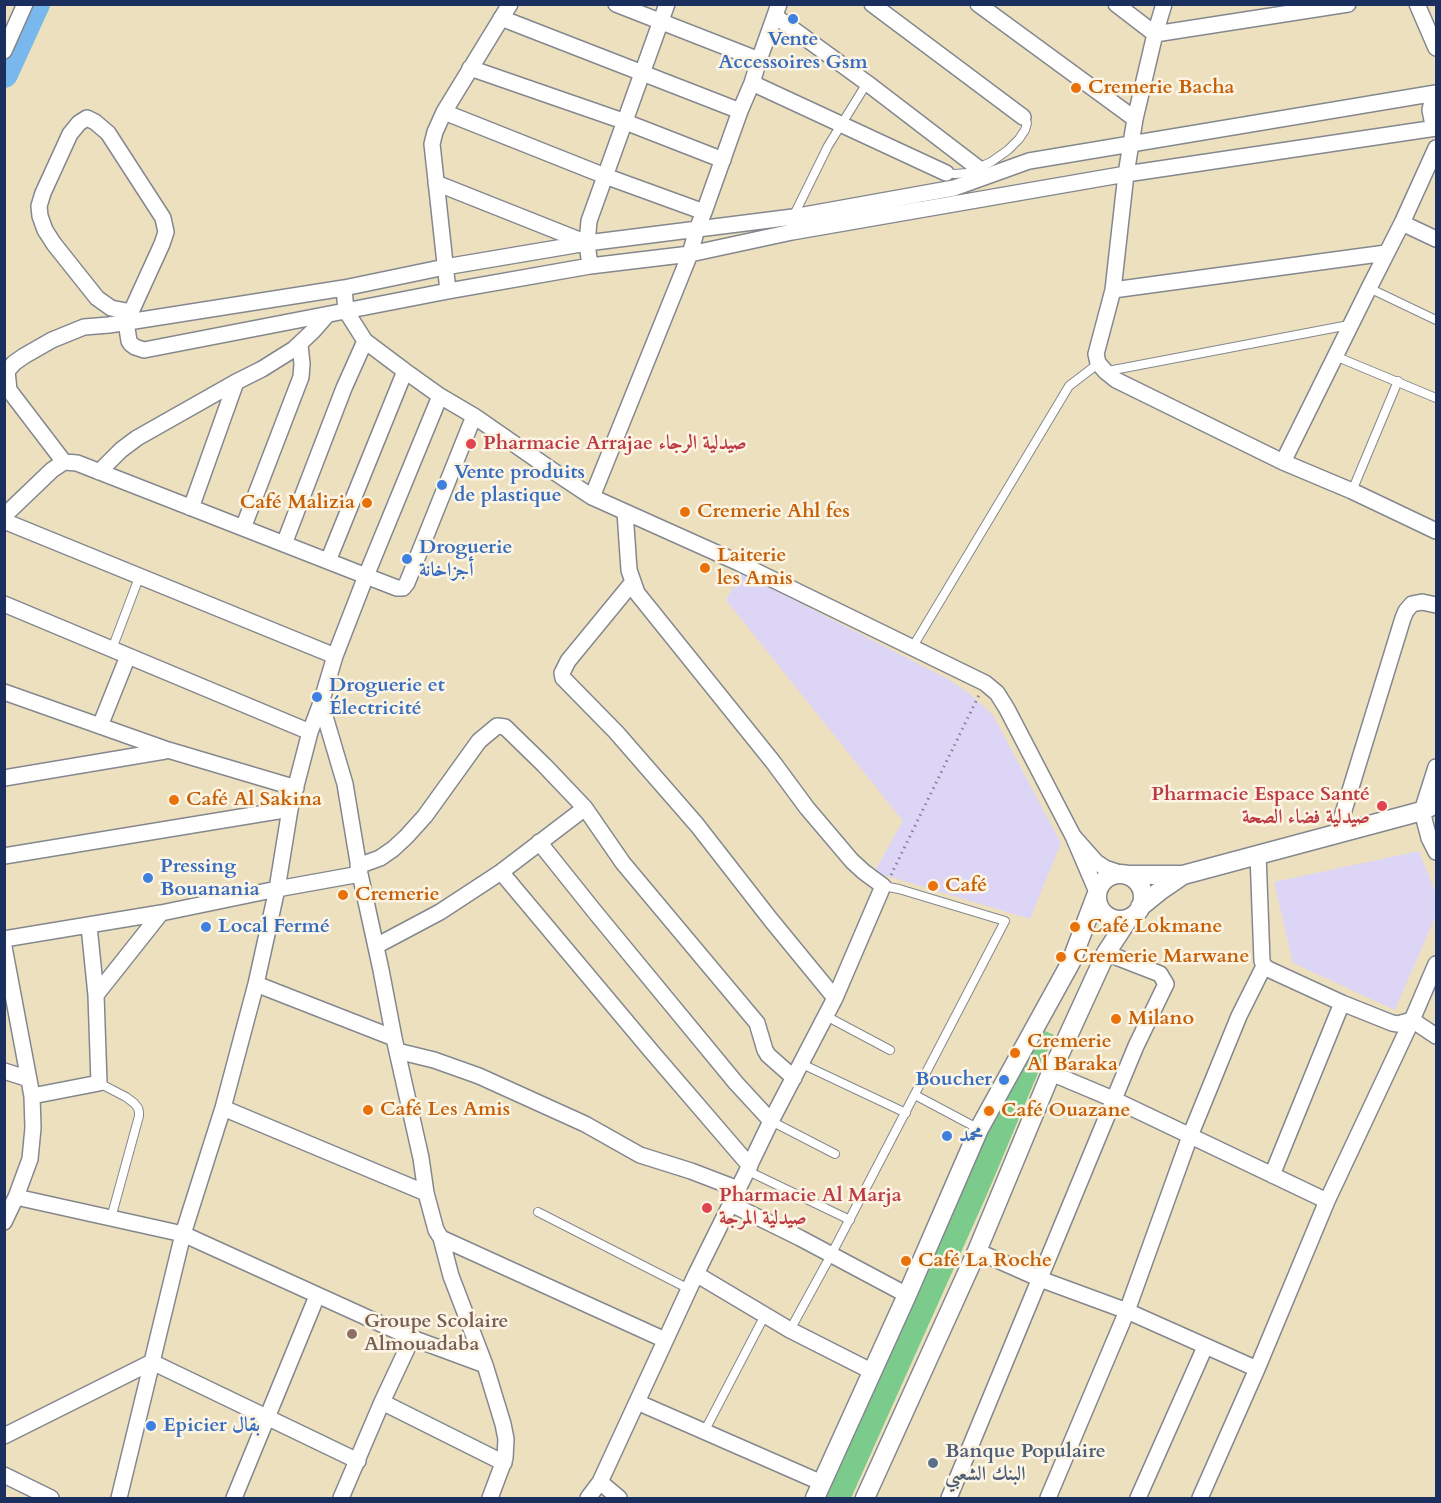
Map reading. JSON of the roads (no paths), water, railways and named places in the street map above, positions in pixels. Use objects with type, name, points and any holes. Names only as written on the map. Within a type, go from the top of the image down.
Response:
[{"type":"street","points":[[4,51],[25,4]]},
{"type":"street","points":[[448,291],[432,144],[444,112],[510,4]]},
{"type":"street","points":[[616,4],[759,60]]},
{"type":"street","points":[[590,266],[587,243],[589,221],[667,4]]},
{"type":"street","points":[[873,4],[1023,117]]},
{"type":"street","points":[[978,4],[1135,119]]},
{"type":"street","points":[[1116,4],[1155,34],[1348,4]]},
{"type":"street","points":[[1164,4],[1135,119],[1126,174],[1113,290],[1096,354],[1102,368],[1116,380],[1283,462],[1437,531]]},
{"type":"street","points":[[1417,4],[1437,48]]},
{"type":"street","points":[[592,497],[690,254],[697,229],[777,10],[978,168]]},
{"type":"street","points":[[501,18],[740,111]]},
{"type":"street","points":[[470,68],[624,122],[723,160]]},
{"type":"street","points":[[752,83],[946,173]]},
{"type":"street","points":[[64,462],[9,390],[6,371],[24,356],[52,340],[84,327],[109,325],[128,317],[344,288],[445,267],[587,243],[697,229],[793,225],[1436,128],[1431,120],[1430,110],[1436,93]]},
{"type":"street","points":[[128,317],[98,298],[54,244],[40,216],[39,206],[43,193],[70,134],[87,118],[108,133],[163,218],[166,232],[162,244],[128,317],[131,344],[144,350],[590,266],[690,254],[793,225],[954,188],[1029,161],[1436,93]]},
{"type":"street","points":[[444,112],[605,176],[704,212]]},
{"type":"street","points":[[1283,462],[1437,148]]},
{"type":"street","points":[[436,183],[587,243]]},
{"type":"street","points":[[1402,223],[1437,239]]},
{"type":"street","points":[[1113,290],[1386,253]]},
{"type":"street","points":[[344,288],[346,311],[365,341],[440,396],[474,416],[592,497],[739,563],[985,682],[997,693],[1007,709],[1072,836],[1097,894],[1097,904],[1106,915],[1121,920],[1135,913],[1161,890],[1183,875]]},
{"type":"street","points":[[99,472],[137,438],[262,369],[300,345],[327,315]]},
{"type":"street","points":[[284,544],[365,341]]},
{"type":"street","points":[[243,528],[301,377],[300,345]]},
{"type":"street","points":[[328,561],[405,371]]},
{"type":"street","points":[[191,508],[236,382]]},
{"type":"street","points":[[119,1498],[183,1234],[223,1108],[256,984],[277,889],[290,810],[310,732],[335,656],[440,396]]},
{"type":"street","points":[[335,656],[4,518],[52,470],[64,462],[77,463],[397,588],[403,588],[474,416]]},
{"type":"street","points":[[588,1498],[600,1482],[689,1288],[771,1121],[835,998],[883,886],[852,861],[807,808],[773,762],[637,593],[628,570],[626,512]]},
{"type":"street","points":[[632,583],[568,661],[562,673],[563,678],[616,732],[697,825],[835,998]]},
{"type":"street","points":[[1337,833],[1406,611],[1412,604],[1422,602],[1437,605]]},
{"type":"street","points":[[4,604],[310,732]]},
{"type":"street","points":[[100,726],[128,656]]},
{"type":"street","points":[[4,692],[168,750],[296,788]]},
{"type":"street","points":[[321,703],[345,784],[359,870],[421,1158],[426,1192],[436,1230],[441,1238],[452,1276],[485,1365],[503,1424],[506,1439],[505,1458],[490,1498]]},
{"type":"street","points":[[4,939],[161,914],[359,870],[393,849],[406,837],[479,741],[497,726],[505,727],[585,808],[622,863],[757,1023],[768,1055],[794,1078]]},
{"type":"street","points":[[4,778],[168,750]]},
{"type":"street","points":[[1437,767],[1429,808],[1430,838],[1437,852]]},
{"type":"street","points":[[375,946],[440,912],[501,872],[585,808]]},
{"type":"street","points":[[637,1402],[704,1432],[818,1491],[873,1372],[979,1129],[1071,962],[1101,883],[1106,877],[1113,874],[1183,875],[1429,808]]},
{"type":"street","points":[[4,856],[290,810]]},
{"type":"street","points":[[865,1498],[976,1251],[1051,1072],[1106,953],[1143,900],[1139,884],[1134,878],[1105,868],[1096,862],[1072,836]]},
{"type":"street","points":[[539,842],[736,1083],[771,1121]]},
{"type":"street","points":[[1258,854],[1264,966],[1342,1003],[1392,1023],[1398,1024],[1412,1020],[1437,1036]]},
{"type":"street","points":[[501,872],[749,1169]]},
{"type":"street","points":[[96,995],[161,914]]},
{"type":"street","points":[[32,1096],[99,1083],[96,995],[89,926]]},
{"type":"street","points":[[4,947],[32,1096],[33,1128],[30,1159],[4,1222]]},
{"type":"street","points":[[949,1498],[1113,1099],[1166,984],[1160,974],[1106,953]]},
{"type":"street","points":[[1048,1498],[1127,1311],[1190,1136],[1239,1016],[1264,966]]},
{"type":"street","points":[[1200,1498],[1327,1201],[1435,972]]},
{"type":"street","points":[[256,984],[395,1044],[479,1076],[585,1124],[640,1155],[738,1189]]},
{"type":"street","points":[[1272,1175],[1342,1003]]},
{"type":"street","points":[[4,1071],[29,1079]]},
{"type":"street","points":[[1051,1072],[1327,1201]]},
{"type":"street","points":[[223,1108],[426,1192]]},
{"type":"street","points":[[16,1197],[183,1234],[412,1338],[485,1365]]},
{"type":"street","points":[[731,1204],[907,1295]]},
{"type":"street","points":[[441,1238],[665,1340]]},
{"type":"street","points":[[976,1251],[1040,1279],[1127,1311],[1257,1369]]},
{"type":"street","points":[[696,1274],[790,1330],[873,1372]]},
{"type":"street","points":[[234,1498],[317,1296]]},
{"type":"street","points":[[341,1498],[412,1338]]},
{"type":"street","points":[[1137,1498],[1205,1347]]},
{"type":"street","points":[[152,1362],[358,1461]]},
{"type":"street","points":[[4,1436],[152,1362]]},
{"type":"street","points":[[382,1402],[504,1463]]},
{"type":"street","points":[[4,1475],[51,1498]]},
{"type":"street","points":[[600,1482],[619,1498]]},
{"type":"lane","points":[[793,225],[828,146],[867,82]]},
{"type":"lane","points":[[946,173],[961,174],[978,168],[1008,150],[1025,130],[1027,123],[1023,117]]},
{"type":"lane","points":[[1369,288],[1437,320]]},
{"type":"lane","points":[[912,648],[1069,386],[1102,368],[1351,325]]},
{"type":"lane","points":[[1335,356],[1437,398]]},
{"type":"lane","points":[[1352,492],[1398,381]]},
{"type":"lane","points":[[112,649],[140,575]]},
{"type":"lane","points":[[790,1330],[850,1220],[1005,921],[883,886]]},
{"type":"lane","points":[[826,1016],[890,1050]]},
{"type":"lane","points":[[802,1064],[906,1113]]},
{"type":"lane","points":[[99,1083],[126,1097],[134,1103],[139,1112],[111,1218]]},
{"type":"lane","points":[[915,1095],[979,1129]]},
{"type":"lane","points":[[771,1121],[835,1154]]},
{"type":"lane","points":[[749,1169],[850,1220]]},
{"type":"lane","points":[[538,1212],[689,1288]]},
{"type":"lane","points":[[704,1432],[765,1315]]},
{"type":"waterway","points":[[4,74],[36,4]]},
{"type":"place","name":"Vente Accessoires Gsm","points":[[793,19]]},
{"type":"place","name":"Cremerie Bacha","points":[[1076,88]]},
{"type":"place","name":"Pharmacie Arrajae صيدلية الرجاء","points":[[471,444]]},
{"type":"place","name":"Vente produits de plastique","points":[[442,485]]},
{"type":"place","name":"Café Malizia","points":[[367,503]]},
{"type":"place","name":"Cremerie Ahl fes","points":[[685,512]]},
{"type":"place","name":"Droguerie أجزاخانة","points":[[407,559]]},
{"type":"place","name":"Laiterie les Amis","points":[[705,568]]},
{"type":"place","name":"Droguerie et Électricité","points":[[317,697]]},
{"type":"place","name":"Café Al Sakina","points":[[174,800]]},
{"type":"place","name":"Pharmacie Espace Santé صيدلية فضاء الصحة","points":[[1382,806]]},
{"type":"place","name":"Pressing Bouanania","points":[[148,878]]},
{"type":"place","name":"Café","points":[[933,886]]},
{"type":"place","name":"Cremerie","points":[[343,895]]},
{"type":"place","name":"Local Fermé","points":[[206,927]]},
{"type":"place","name":"Café Lokmane","points":[[1075,927]]},
{"type":"place","name":"Cremerie Marwane","points":[[1061,957]]},
{"type":"place","name":"Milano","points":[[1116,1019]]},
{"type":"place","name":"Cremerie Al Baraka","points":[[1015,1053]]},
{"type":"place","name":"Boucher","points":[[1004,1080]]},
{"type":"place","name":"Café Les Amis","points":[[368,1110]]},
{"type":"place","name":"Café Ouazane","points":[[989,1111]]},
{"type":"place","name":"محمد","points":[[947,1136]]},
{"type":"place","name":"Pharmacie Al Marja صيدلية المرجة","points":[[707,1208]]},
{"type":"place","name":"Café La Roche","points":[[906,1261]]},
{"type":"place","name":"Groupe Scolaire Almouadaba","points":[[352,1334]]},
{"type":"place","name":"Epicier بقال","points":[[151,1426]]},
{"type":"place","name":"Banque Populaire البنك الشعبي","points":[[933,1463]]}]
